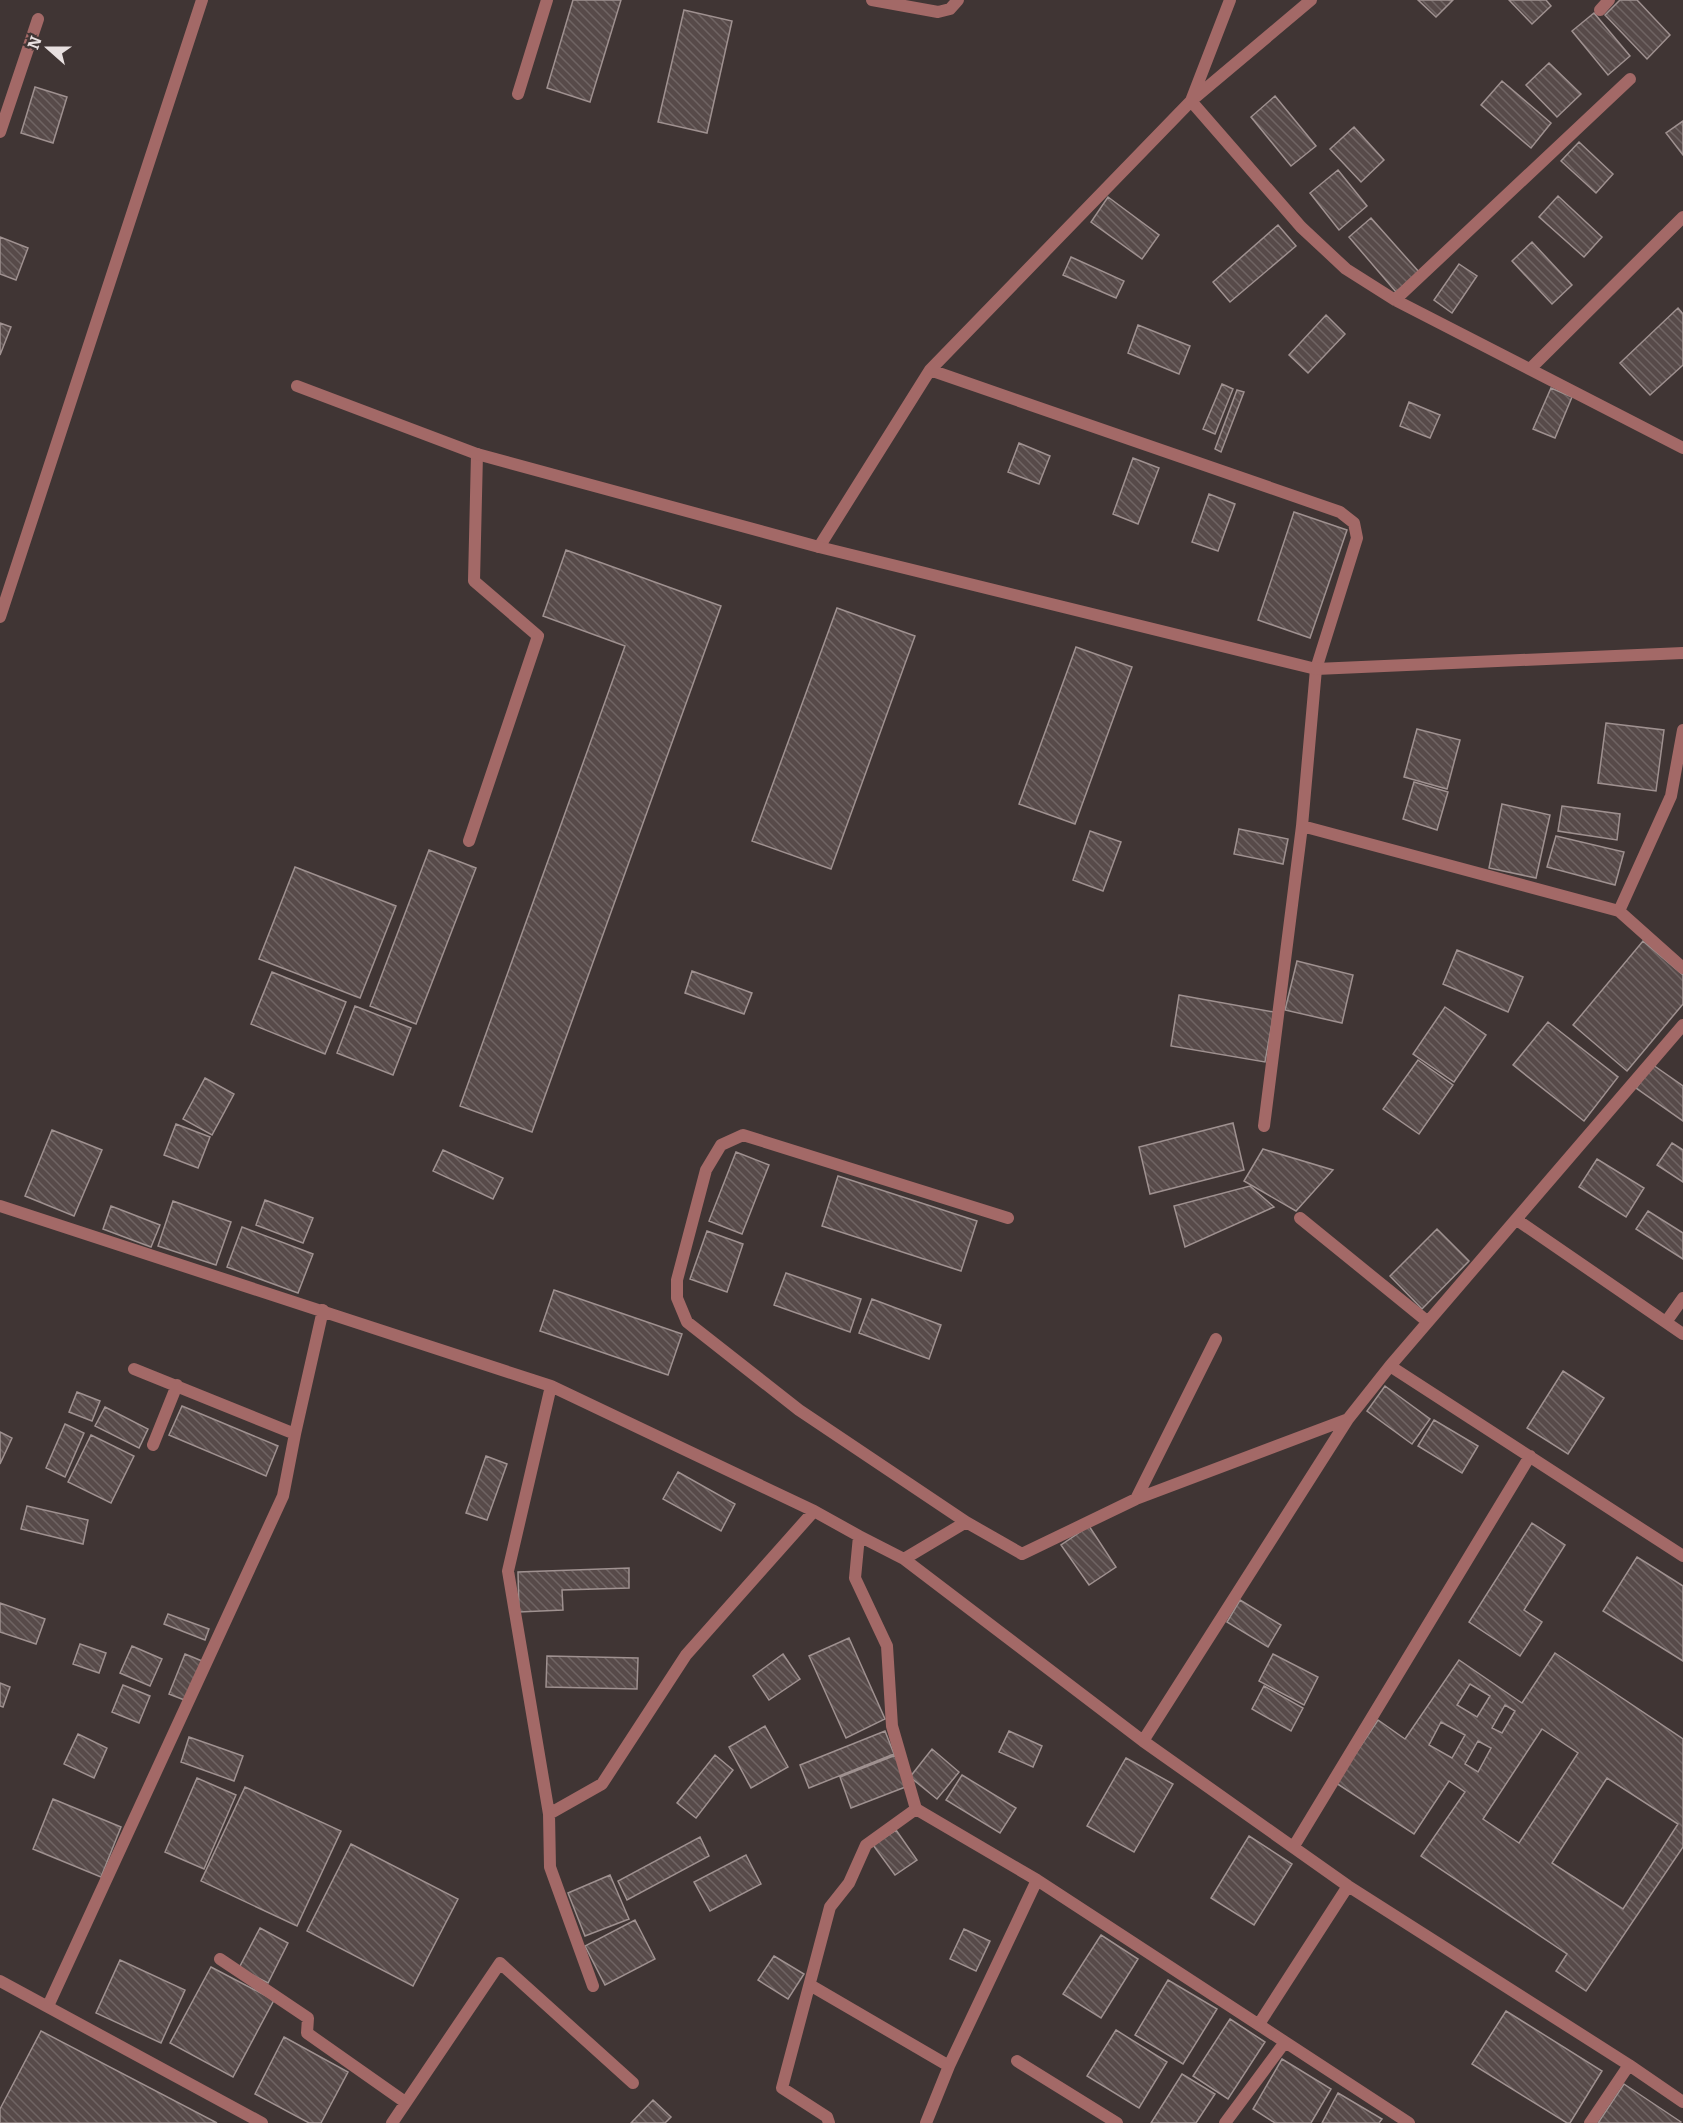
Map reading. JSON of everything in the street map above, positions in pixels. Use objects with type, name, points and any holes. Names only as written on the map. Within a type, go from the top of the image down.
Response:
[{"type":"street","points":[[0,617],[202,0]]},
{"type":"street","points":[[518,94],[547,0]]},
{"type":"street","points":[[872,0],[938,12],[950,9],[958,0]]},
{"type":"street","points":[[1191,101],[1230,0]]},
{"type":"street","points":[[819,547],[930,370],[1191,101],[1311,0]]},
{"type":"street","points":[[1600,10],[1609,0]]},
{"type":"street","points":[[0,132],[38,19]]},
{"type":"street","points":[[1395,300],[1629,79]]},
{"type":"street","points":[[1191,101],[1301,227],[1346,269],[1395,300],[1683,448]]},
{"type":"street","points":[[1530,369],[1683,217]]},
{"type":"street","points":[[930,370],[1340,512],[1354,523],[1357,538],[1316,669],[1302,826],[1264,1126]]},
{"type":"street","points":[[297,386],[477,454],[819,547],[1316,669],[1683,653]]},
{"type":"street","points":[[469,841],[538,636],[474,581],[477,454]]},
{"type":"street","points":[[1619,911],[1671,796],[1683,730]]},
{"type":"street","points":[[1302,826],[1619,911],[1683,968]]},
{"type":"street","points":[[1143,1741],[1348,1419],[1390,1366],[1683,1025]]},
{"type":"street","points":[[1008,1218],[743,1136],[721,1145],[706,1170],[677,1280],[677,1298],[687,1322],[799,1410],[966,1522],[1022,1554],[1136,1498],[1348,1419]]},
{"type":"street","points":[[0,1206],[551,1386],[814,1511],[904,1559],[1143,1741],[1348,1886],[1629,2065],[1683,2102]]},
{"type":"street","points":[[1300,1218],[1428,1322]]},
{"type":"street","points":[[1517,1220],[1683,1334]]},
{"type":"street","points":[[1666,1322],[1683,1298]]},
{"type":"street","points":[[48,2006],[283,1496],[323,1310]]},
{"type":"street","points":[[1136,1498],[1216,1339]]},
{"type":"street","points":[[1390,1366],[1683,1556]]},
{"type":"street","points":[[134,1369],[295,1434]]},
{"type":"street","points":[[153,1445],[177,1385]]},
{"type":"street","points":[[551,1386],[508,1571],[549,1814],[550,1867],[593,1986]]},
{"type":"street","points":[[1294,1846],[1530,1456]]},
{"type":"street","points":[[549,1814],[602,1784],[686,1656],[814,1511]]},
{"type":"street","points":[[904,1559],[966,1522]]},
{"type":"street","points":[[859,1536],[855,1578],[887,1646],[892,1726],[916,1809],[1037,1880],[1409,2123]]},
{"type":"street","points":[[829,2123],[827,2117],[782,2088],[830,1907],[849,1883],[866,1845],[916,1809]]},
{"type":"street","points":[[926,2123],[949,2066],[1037,1880]]},
{"type":"street","points":[[1259,2024],[1348,1886]]},
{"type":"street","points":[[220,1959],[308,2018],[307,2033],[405,2102]]},
{"type":"street","points":[[392,2123],[500,1963],[633,2083]]},
{"type":"street","points":[[0,1981],[262,2123]]},
{"type":"street","points":[[810,1986],[949,2066]]},
{"type":"street","points":[[1225,2123],[1285,2042]]},
{"type":"street","points":[[1017,2061],[1117,2123]]},
{"type":"street","points":[[1590,2123],[1629,2065]]},
{"type":"building","points":[[573,0],[621,0],[590,102],[547,88]]},
{"type":"building","points":[[1418,0],[1453,0],[1436,17]]},
{"type":"building","points":[[1509,0],[1546,0],[1551,6],[1532,24]]},
{"type":"building","points":[[1620,0],[1637,0],[1670,35],[1647,59],[1605,15]]},
{"type":"building","points":[[684,10],[732,21],[707,133],[658,122]]},
{"type":"building","points":[[1594,13],[1630,56],[1608,75],[1572,31]]},
{"type":"building","points":[[1549,63],[1581,94],[1557,117],[1526,85]]},
{"type":"building","points":[[1502,81],[1551,123],[1531,148],[1481,105]]},
{"type":"building","points":[[35,87],[67,97],[53,143],[21,133]]},
{"type":"building","points":[[1275,96],[1316,146],[1291,166],[1251,117]]},
{"type":"building","points":[[1683,121],[1683,155],[1666,133]]},
{"type":"building","points":[[1354,127],[1384,160],[1361,182],[1330,149]]},
{"type":"building","points":[[1579,142],[1613,174],[1596,193],[1561,161]]},
{"type":"building","points":[[1338,170],[1367,206],[1339,230],[1310,193]]},
{"type":"building","points":[[1558,196],[1602,237],[1584,257],[1539,217]]},
{"type":"building","points":[[1108,197],[1159,235],[1142,259],[1091,222]]},
{"type":"building","points":[[1371,218],[1419,272],[1396,292],[1349,237]]},
{"type":"building","points":[[1278,225],[1296,246],[1230,302],[1213,282]]},
{"type":"building","points":[[0,237],[28,248],[16,280],[0,274]]},
{"type":"building","points":[[1532,242],[1572,285],[1552,304],[1512,261]]},
{"type":"building","points":[[1071,257],[1124,281],[1116,298],[1063,275]]},
{"type":"building","points":[[1459,264],[1477,276],[1452,313],[1434,300]]},
{"type":"building","points":[[1678,308],[1683,314],[1683,365],[1650,395],[1620,363]]},
{"type":"building","points":[[1326,315],[1345,334],[1308,373],[1289,355]]},
{"type":"building","points":[[0,323],[11,327],[0,355]]},
{"type":"building","points":[[1138,325],[1190,346],[1179,374],[1128,353]]},
{"type":"building","points":[[1222,384],[1233,389],[1215,434],[1203,429]]},
{"type":"building","points":[[1551,388],[1572,397],[1555,438],[1533,429]]},
{"type":"building","points":[[1237,390],[1244,392],[1221,452],[1215,449]]},
{"type":"building","points":[[1409,402],[1440,415],[1430,438],[1400,426]]},
{"type":"building","points":[[1019,443],[1050,456],[1039,484],[1008,472]]},
{"type":"building","points":[[1133,458],[1159,468],[1138,524],[1113,514]]},
{"type":"building","points":[[1209,494],[1235,504],[1218,551],[1192,542]]},
{"type":"building","points":[[1294,512],[1347,530],[1310,638],[1258,620]]},
{"type":"building","points":[[566,550],[721,606],[532,1132],[460,1106],[625,646],[543,616]]},
{"type":"building","points":[[837,608],[915,636],[831,869],[752,841]]},
{"type":"building","points":[[1076,647],[1132,667],[1075,824],[1019,804]]},
{"type":"building","points":[[1606,723],[1664,730],[1656,791],[1598,783]]},
{"type":"building","points":[[1417,729],[1460,740],[1447,789],[1404,777]]},
{"type":"building","points":[[1414,782],[1448,792],[1437,830],[1403,819]]},
{"type":"building","points":[[1502,804],[1550,815],[1536,878],[1489,868]]},
{"type":"building","points":[[1562,806],[1620,814],[1617,840],[1558,831]]},
{"type":"building","points":[[1239,829],[1288,839],[1283,864],[1234,854]]},
{"type":"building","points":[[1090,831],[1121,842],[1103,891],[1073,880]]},
{"type":"building","points":[[1556,836],[1624,852],[1615,885],[1547,867]]},
{"type":"building","points":[[429,850],[476,868],[416,1024],[370,1006]]},
{"type":"building","points":[[295,867],[396,906],[360,998],[259,959]]},
{"type":"building","points":[[1643,941],[1683,975],[1683,1004],[1627,1071],[1573,1025]]},
{"type":"building","points":[[1457,950],[1523,977],[1508,1012],[1443,984]]},
{"type":"building","points":[[1297,961],[1353,975],[1342,1023],[1285,1010]]},
{"type":"building","points":[[692,971],[752,993],[744,1014],[685,993]]},
{"type":"building","points":[[272,972],[346,1002],[325,1054],[251,1024]]},
{"type":"building","points":[[1179,995],[1274,1012],[1265,1062],[1171,1046]]},
{"type":"building","points":[[355,1006],[411,1028],[393,1075],[337,1053]]},
{"type":"building","points":[[1445,1007],[1486,1035],[1454,1082],[1413,1054]]},
{"type":"building","points":[[1548,1022],[1618,1077],[1584,1121],[1513,1065]]},
{"type":"building","points":[[1418,1060],[1453,1085],[1419,1134],[1383,1109]]},
{"type":"building","points":[[1653,1065],[1683,1086],[1683,1121],[1636,1088]]},
{"type":"building","points":[[205,1078],[234,1094],[212,1135],[183,1119]]},
{"type":"building","points":[[1233,1123],[1244,1170],[1150,1194],[1139,1147]]},
{"type":"building","points":[[176,1124],[210,1137],[198,1168],[164,1155]]},
{"type":"building","points":[[52,1130],[102,1150],[74,1216],[25,1196]]},
{"type":"building","points":[[1672,1143],[1683,1150],[1683,1182],[1657,1165]]},
{"type":"building","points":[[1263,1149],[1333,1170],[1296,1211],[1244,1181]]},
{"type":"building","points":[[443,1150],[503,1178],[493,1199],[433,1171]]},
{"type":"building","points":[[736,1152],[769,1165],[742,1234],[709,1221]]},
{"type":"building","points":[[1597,1159],[1644,1188],[1626,1217],[1579,1187]]},
{"type":"building","points":[[838,1176],[977,1221],[961,1271],[822,1226]]},
{"type":"building","points":[[1250,1186],[1274,1207],[1185,1247],[1174,1206]]},
{"type":"building","points":[[265,1200],[313,1218],[303,1243],[256,1225]]},
{"type":"building","points":[[173,1201],[231,1222],[216,1265],[158,1246]]},
{"type":"building","points":[[111,1206],[160,1225],[151,1247],[103,1229]]},
{"type":"building","points":[[1648,1211],[1683,1233],[1683,1259],[1636,1229]]},
{"type":"building","points":[[242,1227],[313,1254],[298,1293],[227,1267]]},
{"type":"building","points":[[1437,1229],[1469,1261],[1422,1309],[1390,1276]]},
{"type":"building","points":[[707,1231],[743,1244],[727,1292],[690,1279]]},
{"type":"building","points":[[786,1273],[861,1299],[850,1332],[774,1305]]},
{"type":"building","points":[[554,1290],[682,1334],[668,1375],[540,1331]]},
{"type":"building","points":[[872,1299],[941,1325],[929,1359],[859,1333]]},
{"type":"building","points":[[1563,1371],[1604,1398],[1568,1454],[1527,1428]]},
{"type":"building","points":[[1385,1386],[1430,1419],[1412,1444],[1367,1411]]},
{"type":"building","points":[[77,1392],[100,1401],[92,1421],[69,1412]]},
{"type":"building","points":[[182,1406],[278,1446],[266,1476],[169,1435]]},
{"type":"building","points":[[105,1407],[148,1429],[139,1448],[95,1426]]},
{"type":"building","points":[[1434,1420],[1478,1446],[1462,1473],[1418,1446]]},
{"type":"building","points":[[65,1424],[84,1433],[65,1477],[46,1468]]},
{"type":"building","points":[[0,1432],[12,1438],[0,1464]]},
{"type":"building","points":[[91,1435],[134,1456],[111,1503],[68,1482]]},
{"type":"building","points":[[486,1456],[507,1464],[487,1520],[466,1513]]},
{"type":"building","points":[[678,1472],[735,1504],[721,1531],[663,1499]]},
{"type":"building","points":[[27,1506],[88,1520],[83,1544],[21,1529]]},
{"type":"building","points":[[1532,1523],[1565,1545],[1524,1610],[1542,1622],[1520,1656],[1469,1622]]},
{"type":"building","points":[[1089,1526],[1116,1567],[1089,1585],[1061,1545]]},
{"type":"building","points":[[1637,1557],[1683,1586],[1683,1661],[1603,1611]]},
{"type":"building","points":[[629,1568],[629,1588],[562,1590],[563,1610],[519,1612],[518,1572]]},
{"type":"building","points":[[1240,1600],[1281,1625],[1268,1647],[1227,1622]]},
{"type":"building","points":[[0,1603],[45,1619],[36,1644],[0,1632]]},
{"type":"building","points":[[168,1614],[209,1629],[205,1640],[164,1624]]},
{"type":"building","points":[[849,1638],[885,1719],[846,1738],[809,1656]]},
{"type":"building","points":[[80,1644],[106,1653],[99,1673],[73,1664]]},
{"type":"building","points":[[132,1646],[162,1659],[150,1686],[120,1673]]},
{"type":"building","points":[[1555,1653],[1683,1739],[1683,1847],[1586,1991],[1556,1971],[1567,1954],[1421,1856],[1465,1792],[1449,1781],[1414,1834],[1336,1783],[1378,1720],[1405,1739],[1459,1660],[1522,1703]],"holes":[[[1470,1684],[1490,1696],[1477,1717],[1457,1705]],[[1505,1705],[1515,1711],[1502,1733],[1492,1728]],[[1441,1722],[1465,1735],[1452,1758],[1429,1745]],[[1542,1729],[1578,1753],[1519,1843],[1483,1819]],[[1478,1741],[1491,1748],[1478,1772],[1465,1764]],[[1607,1778],[1678,1824],[1623,1909],[1552,1863]]]},
{"type":"building","points":[[185,1654],[202,1661],[187,1701],[169,1694]]},
{"type":"building","points":[[783,1654],[800,1679],[769,1700],[753,1676]]},
{"type":"building","points":[[1273,1654],[1318,1677],[1304,1705],[1259,1681]]},
{"type":"building","points":[[547,1656],[638,1658],[637,1689],[546,1687]]},
{"type":"building","points":[[0,1683],[10,1687],[3,1707],[0,1706]]},
{"type":"building","points":[[123,1685],[150,1696],[139,1723],[112,1712]]},
{"type":"building","points":[[1264,1686],[1303,1708],[1291,1731],[1252,1709]]},
{"type":"building","points":[[765,1726],[788,1767],[751,1788],[729,1747]]},
{"type":"building","points":[[885,1731],[894,1754],[809,1788],[800,1765]]},
{"type":"building","points":[[1009,1731],[1042,1746],[1033,1767],[999,1752]]},
{"type":"building","points":[[78,1734],[107,1748],[94,1778],[64,1764]]},
{"type":"building","points":[[189,1737],[243,1756],[234,1781],[181,1762]]},
{"type":"building","points":[[932,1749],[959,1772],[937,1799],[910,1777]]},
{"type":"building","points":[[715,1755],[733,1770],[696,1818],[677,1803]]},
{"type":"building","points":[[896,1755],[908,1786],[851,1808],[840,1777]]},
{"type":"building","points":[[1126,1758],[1173,1784],[1134,1852],[1087,1826]]},
{"type":"building","points":[[962,1775],[1016,1808],[1000,1833],[946,1800]]},
{"type":"building","points":[[197,1778],[236,1795],[204,1869],[165,1852]]},
{"type":"building","points":[[245,1787],[341,1831],[297,1926],[201,1881]]},
{"type":"building","points":[[53,1799],[121,1827],[101,1877],[33,1849]]},
{"type":"building","points":[[896,1830],[917,1860],[895,1875],[873,1845]]},
{"type":"building","points":[[1249,1836],[1292,1864],[1254,1925],[1211,1898]]},
{"type":"building","points":[[700,1837],[709,1856],[627,1900],[618,1881]]},
{"type":"building","points":[[351,1844],[458,1899],[413,1986],[307,1931]]},
{"type":"building","points":[[746,1855],[761,1884],[710,1911],[694,1882]]},
{"type":"building","points":[[610,1875],[629,1919],[585,1936],[568,1893]]},
{"type":"building","points":[[635,1920],[655,1959],[605,1985],[585,1946]]},
{"type":"building","points":[[260,1928],[288,1943],[268,1983],[239,1968]]},
{"type":"building","points":[[964,1929],[990,1941],[976,1971],[950,1959]]},
{"type":"building","points":[[1101,1935],[1138,1959],[1101,2018],[1063,1994]]},
{"type":"building","points":[[774,1956],[804,1974],[788,1999],[758,1980]]},
{"type":"building","points":[[120,1960],[185,1990],[161,2043],[96,2013]]},
{"type":"building","points":[[211,1967],[274,2000],[233,2077],[170,2043]]},
{"type":"building","points":[[1168,1980],[1217,2009],[1183,2064],[1135,2035]]},
{"type":"building","points":[[1506,2011],[1602,2071],[1570,2123],[1472,2064]]},
{"type":"building","points":[[1230,2019],[1265,2042],[1228,2099],[1193,2076]]},
{"type":"building","points":[[1116,2030],[1167,2062],[1139,2108],[1087,2076]]},
{"type":"building","points":[[41,2031],[217,2123],[0,2123],[0,2109]]},
{"type":"building","points":[[284,2037],[348,2072],[321,2123],[309,2123],[255,2094]]},
{"type":"building","points":[[1282,2059],[1331,2089],[1311,2123],[1275,2123],[1253,2109]]},
{"type":"building","points":[[1182,2074],[1215,2094],[1196,2123],[1151,2123]]},
{"type":"building","points":[[1624,2084],[1681,2122],[1598,2123]]},
{"type":"building","points":[[1338,2093],[1382,2119],[1379,2123],[1322,2123]]},
{"type":"building","points":[[653,2100],[671,2117],[665,2123],[631,2123]]}]
